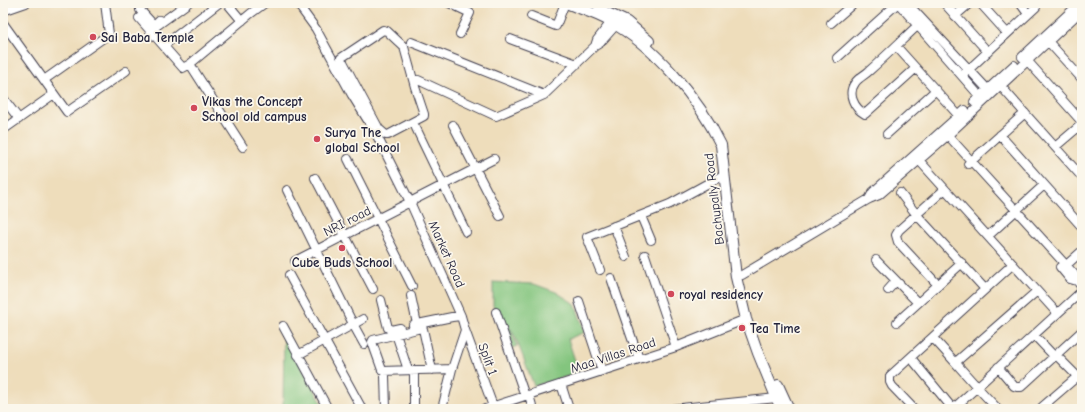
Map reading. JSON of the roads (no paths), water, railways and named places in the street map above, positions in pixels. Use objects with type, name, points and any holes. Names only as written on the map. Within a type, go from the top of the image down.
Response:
[{"type":"main road","name":"Bachupally Road","points":[[566,3],[614,23],[643,44],[700,107],[712,126],[721,145],[736,277],[746,319],[782,409]]},
{"type":"main road","name":"Bachupally Road","points":[[582,3],[609,13],[635,27],[689,84],[711,114],[726,143],[731,172],[739,261],[742,275],[753,320],[762,346],[771,370],[790,409]]},
{"type":"street","points":[[3,11],[26,3]]},
{"type":"street","points":[[44,80],[109,34],[105,3]]},
{"type":"street","points":[[147,3],[140,8],[140,10],[152,24],[155,24],[182,3]]},
{"type":"street","points":[[188,3],[155,27],[154,30],[167,44],[219,3]]},
{"type":"street","points":[[227,3],[242,21]]},
{"type":"street","points":[[139,18],[183,68],[190,64],[265,3]]},
{"type":"street","points":[[297,3],[341,67],[360,91],[377,131]]},
{"type":"street","points":[[449,3],[470,13],[460,34]]},
{"type":"street","points":[[531,16],[556,26],[566,3]]},
{"type":"street","points":[[831,23],[854,3]]},
{"type":"street","points":[[837,58],[898,3],[907,5],[990,92]]},
{"type":"street","points":[[944,3],[988,52]]},
{"type":"street","points":[[956,16],[970,3]]},
{"type":"street","points":[[980,3],[1007,33]]},
{"type":"street","points":[[1020,3],[1028,14]]},
{"type":"street","points":[[1046,40],[1080,3]]},
{"type":"street","points":[[907,5],[917,26],[982,98]]},
{"type":"street","points":[[962,76],[1036,7]]},
{"type":"street","points":[[944,135],[959,116],[990,92],[1046,40],[1082,10]]},
{"type":"street","points":[[3,23],[67,112],[126,71]]},
{"type":"street","points":[[418,80],[496,116],[544,94],[600,43],[614,23]]},
{"type":"street","points":[[916,68],[865,114],[859,111],[855,106],[851,96],[852,88],[855,82],[917,26]]},
{"type":"street","points":[[383,30],[387,31],[404,47],[424,116],[386,135],[377,131],[352,95],[341,67],[342,56],[383,30]]},
{"type":"street","points":[[510,39],[577,64]]},
{"type":"street","points":[[1046,40],[1082,79]]},
{"type":"street","points":[[411,42],[544,94]]},
{"type":"street","points":[[896,46],[959,116]]},
{"type":"street","points":[[1025,59],[1082,123],[1055,147]]},
{"type":"street","points":[[190,64],[243,147]]},
{"type":"street","points":[[999,83],[1082,177]]},
{"type":"street","points":[[886,134],[936,90]]},
{"type":"street","points":[[352,95],[360,91]]},
{"type":"street","points":[[3,130],[54,94]]},
{"type":"street","points":[[3,98],[19,119]]},
{"type":"street","points":[[742,275],[869,199],[873,192],[944,135],[982,98]]},
{"type":"street","points":[[969,162],[1025,113]]},
{"type":"street","points":[[453,125],[500,216]]},
{"type":"street","points":[[416,128],[466,232]]},
{"type":"street","name":"Market Road","points":[[377,131],[461,316]]},
{"type":"street","points":[[944,135],[1064,267],[1074,274],[1080,284]]},
{"type":"street","points":[[1000,135],[1082,227]]},
{"type":"street","points":[[916,158],[1057,314]]},
{"type":"street","name":"NRI road","points":[[295,261],[494,159]]},
{"type":"street","points":[[348,160],[412,286]]},
{"type":"street","points":[[600,270],[587,237],[670,204],[725,174]]},
{"type":"street","points":[[315,178],[373,288]]},
{"type":"street","points":[[988,236],[1044,185]]},
{"type":"street","points":[[938,285],[896,238],[896,235],[899,230],[916,214],[945,189]]},
{"type":"street","points":[[287,190],[364,344]]},
{"type":"street","points":[[900,193],[916,214],[985,289]]},
{"type":"street","points":[[641,216],[651,240]]},
{"type":"street","points":[[614,226],[626,257]]},
{"type":"street","points":[[1064,267],[1082,251]]},
{"type":"street","points":[[645,255],[676,347]]},
{"type":"street","points":[[876,260],[918,303]]},
{"type":"street","points":[[897,322],[962,263]]},
{"type":"street","points":[[914,409],[892,386],[889,379],[892,374],[1012,264]]},
{"type":"street","points":[[289,275],[362,409]]},
{"type":"street","points":[[612,278],[639,359]]},
{"type":"street","points":[[888,290],[896,281]]},
{"type":"street","points":[[956,362],[1037,291]]},
{"type":"street","points":[[911,358],[953,409],[1082,291]]},
{"type":"street","points":[[411,296],[417,324]]},
{"type":"street","points":[[381,300],[389,330],[461,316]]},
{"type":"street","points":[[579,302],[602,371]]},
{"type":"street","points":[[496,312],[533,409]]},
{"type":"street","name":"Split 1","points":[[461,316],[464,330],[491,408]]},
{"type":"street","points":[[298,355],[363,319]]},
{"type":"street","name":"Maa Villas Road","points":[[491,408],[676,347],[746,319]]},
{"type":"street","points":[[283,326],[328,409]]},
{"type":"street","points":[[432,370],[423,329],[421,328],[374,340],[372,342],[378,362],[384,371],[411,372],[452,369]]},
{"type":"street","points":[[442,409],[464,330]]},
{"type":"street","points":[[998,367],[1017,387],[1024,385],[1081,333]]},
{"type":"street","points":[[396,334],[411,372],[414,409]]},
{"type":"street","points":[[1034,335],[1080,378],[1042,407]]},
{"type":"street","points":[[933,338],[997,409]]},
{"type":"street","points":[[385,376],[386,409]]},
{"type":"street","points":[[561,384],[569,409]]},
{"type":"street","points":[[672,409],[777,398]]},
{"type":"place","name":"Sai Baba Temple","points":[[93,37]]},
{"type":"place","name":"Vikas the Concept School old campus","points":[[194,108]]},
{"type":"place","name":"Surya The global School","points":[[317,139]]},
{"type":"place","name":"Cube Buds School","points":[[342,248]]},
{"type":"place","name":"royal residency","points":[[671,294]]},
{"type":"place","name":"Tea Time","points":[[742,328]]}]
